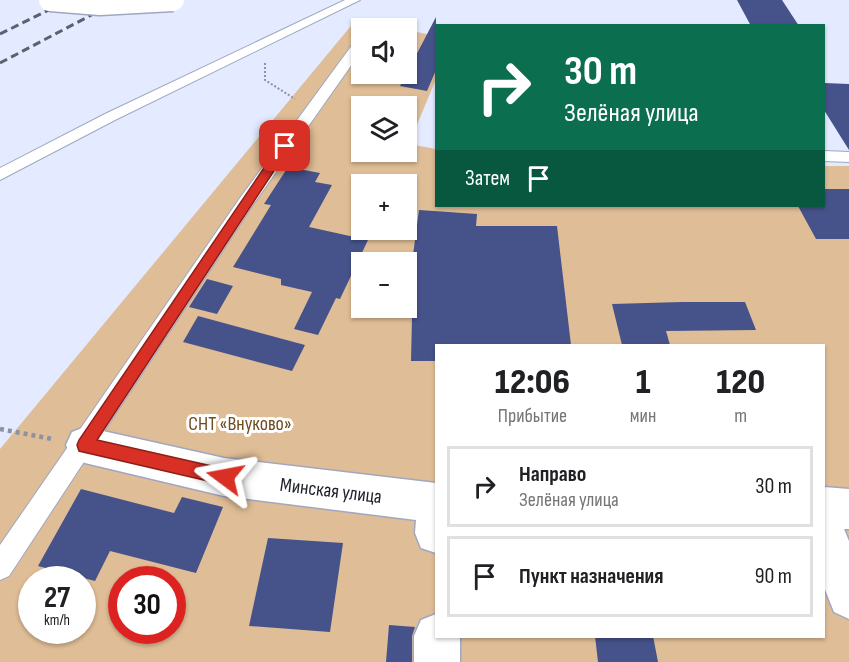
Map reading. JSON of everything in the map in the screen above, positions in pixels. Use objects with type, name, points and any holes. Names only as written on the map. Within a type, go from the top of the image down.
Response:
[{"type":"street","points":[[50,0],[100,4],[173,0]]},
{"type":"street","name":"Минская улица","points":[[85,445],[225,477],[435,503]]},
{"type":"street","points":[[825,507],[849,509]]},
{"type":"street","points":[[825,533],[849,597]]},
{"type":"street","points":[[437,638],[437,662]]},
{"type":"lane","points":[[0,175],[110,117],[354,0]]},
{"type":"lane","points":[[0,567],[85,445],[311,108],[351,55]]},
{"type":"lane","points":[[825,156],[849,157]]},
{"type":"path","points":[[264,43],[265,80],[311,108]]},
{"type":"path","points":[[0,429],[85,445]]},
{"type":"green space","name":"СНТ «Внуково»","points":[[351,26],[351,84],[417,84],[417,32],[435,36],[435,81],[417,125],[417,96],[351,96],[351,162],[417,162],[417,145],[435,149],[435,207],[825,207],[825,166],[849,166],[849,662],[0,662],[0,449]]},
{"type":"building","points":[[737,0],[782,0],[798,24],[750,24]]},
{"type":"building","points":[[436,17],[435,72],[427,91],[400,86],[401,84],[417,84],[417,53]]},
{"type":"building","points":[[825,83],[849,84],[849,150],[825,112]]},
{"type":"building","points":[[288,167],[320,173],[315,182],[332,185],[309,227],[351,236],[351,240],[368,240],[362,252],[351,252],[351,276],[340,299],[336,298],[318,335],[294,329],[312,292],[281,285],[281,279],[233,267],[271,205],[264,204]]},
{"type":"building","points":[[825,189],[849,189],[849,239],[816,239],[799,207],[825,207]]},
{"type":"building","points":[[419,210],[477,214],[476,226],[557,226],[571,344],[435,344],[435,361],[411,361],[412,318],[417,318],[417,252],[413,252],[415,240],[417,240]]},
{"type":"building","points":[[207,279],[233,286],[217,314],[189,307]]},
{"type":"building","points":[[745,302],[756,330],[666,331],[670,344],[622,344],[612,304]]},
{"type":"building","points":[[198,316],[305,345],[292,371],[183,342]]},
{"type":"building","points":[[81,489],[174,513],[182,497],[223,507],[196,573],[186,570],[186,566],[169,566],[110,551],[96,579],[96,566],[38,566]]},
{"type":"building","points":[[268,538],[343,543],[330,632],[249,626]]},
{"type":"building","points":[[389,625],[415,627],[412,636],[412,662],[386,662]]},
{"type":"building","points":[[595,638],[653,638],[658,662],[598,662]]},
{"type":"railway","points":[[0,34],[69,0]]},
{"type":"railway","points":[[0,63],[120,0]]},
{"type":"route","points":[[225,477],[85,445],[285,146]]}]
